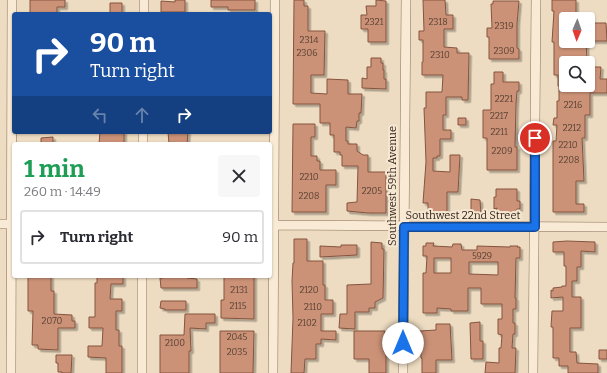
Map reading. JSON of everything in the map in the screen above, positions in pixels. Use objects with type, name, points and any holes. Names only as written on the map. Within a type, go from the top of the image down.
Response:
[{"type":"street","points":[[12,0],[12,12]]},
{"type":"street","points":[[144,0],[144,12]]},
{"type":"street","points":[[273,373],[272,225],[275,0]]},
{"type":"street","name":"Southwest 59th Avenue","points":[[403,373],[406,0]]},
{"type":"street","points":[[533,373],[536,0]]},
{"type":"street","points":[[0,224],[12,224]]},
{"type":"street","name":"Southwest 22nd Street","points":[[272,225],[404,227],[607,227]]},
{"type":"street","points":[[11,373],[12,278]]},
{"type":"street","points":[[142,278],[142,373]]},
{"type":"building","points":[[30,0],[65,0],[65,7],[57,7],[57,12],[30,12]]},
{"type":"building","points":[[175,0],[185,0],[185,12],[161,12],[161,1],[175,2]]},
{"type":"building","points":[[211,0],[255,0],[255,10],[228,10],[228,7],[211,7]]},
{"type":"building","points":[[294,0],[304,0],[304,6],[308,6],[308,31],[325,31],[324,75],[311,75],[311,93],[327,94],[327,79],[348,80],[348,94],[362,94],[359,121],[357,121],[356,128],[346,127],[346,141],[348,141],[348,144],[357,144],[357,151],[363,155],[368,155],[368,172],[386,172],[386,213],[347,211],[347,203],[357,202],[358,166],[342,166],[342,155],[340,155],[340,152],[334,152],[334,135],[330,135],[330,123],[320,123],[320,104],[293,104]]},
{"type":"building","points":[[376,0],[386,1],[386,42],[368,42],[368,29],[361,29],[361,15],[367,15],[366,6],[376,6]]},
{"type":"building","points":[[423,0],[445,0],[446,15],[453,15],[453,29],[444,29],[444,47],[457,48],[457,53],[469,53],[468,100],[462,100],[462,97],[446,97],[446,115],[443,115],[443,130],[451,130],[451,139],[440,139],[440,156],[433,158],[433,171],[450,172],[450,155],[460,155],[458,192],[447,192],[447,213],[428,213],[428,203],[423,203],[426,162],[424,108],[426,108],[426,92],[442,92],[443,75],[422,75],[423,40],[419,40],[419,31],[424,31]]},
{"type":"building","points":[[552,0],[576,0],[576,12],[559,12],[559,48],[586,48],[587,56],[559,56],[559,86],[558,75],[554,75],[554,42],[552,42],[554,11],[552,11]]},
{"type":"building","points":[[493,1],[519,1],[517,48],[519,49],[519,59],[489,59],[489,37],[487,37],[487,28],[492,28],[491,4],[493,4]]},
{"type":"building","points":[[110,3],[122,3],[122,12],[110,12]]},
{"type":"building","points":[[595,23],[606,23],[607,41],[595,41]]},
{"type":"building","points":[[371,58],[381,58],[381,63],[383,63],[384,70],[384,79],[386,79],[386,89],[362,88],[362,78],[367,79],[367,67],[371,67]]},
{"type":"building","points":[[595,67],[601,67],[600,79],[607,79],[607,93],[590,93],[590,115],[585,115],[585,138],[582,138],[584,181],[576,181],[576,204],[584,204],[584,212],[553,212],[553,141],[556,141],[557,125],[553,125],[554,118],[557,118],[557,101],[559,101],[559,92],[595,92]]},
{"type":"building","points":[[494,72],[503,72],[503,82],[519,82],[519,91],[517,91],[516,104],[515,147],[517,147],[517,170],[487,170],[487,138],[483,138],[483,110],[491,110],[491,84],[494,84]]},
{"type":"building","points":[[458,118],[466,118],[466,125],[458,125]]},
{"type":"building","points":[[293,124],[315,124],[315,137],[311,137],[311,156],[317,156],[317,161],[320,161],[320,170],[336,170],[336,185],[326,185],[326,212],[292,212]]},
{"type":"building","points":[[100,134],[124,134],[124,142],[99,142]]},
{"type":"building","points":[[168,134],[188,134],[187,142],[169,142]]},
{"type":"building","points":[[53,137],[53,142],[41,142],[41,138]]},
{"type":"building","points":[[496,189],[517,189],[517,201],[520,201],[520,209],[517,209],[517,213],[496,213],[497,208],[494,209],[494,197],[496,197]]},
{"type":"building","points":[[471,199],[480,200],[481,215],[471,215]]},
{"type":"building","points":[[294,239],[307,239],[307,261],[323,261],[323,285],[325,285],[325,300],[333,300],[333,314],[321,314],[321,331],[336,331],[336,340],[321,339],[321,344],[316,344],[316,359],[305,359],[304,373],[291,373]]},
{"type":"building","points":[[371,242],[382,243],[382,249],[384,249],[383,298],[375,302],[375,308],[369,308],[369,312],[355,312],[355,329],[339,328],[340,314],[347,314],[347,285],[371,284]]},
{"type":"building","points":[[553,242],[595,242],[595,252],[581,251],[581,267],[577,267],[577,281],[572,281],[572,297],[581,297],[581,328],[570,328],[570,352],[576,352],[577,363],[598,364],[598,373],[568,373],[568,366],[559,366],[559,358],[553,358],[553,327],[551,327],[552,311],[563,311],[563,297],[551,298],[551,290],[553,291],[553,288],[566,286],[566,266],[564,266],[564,252],[553,252]]},
{"type":"building","points":[[426,243],[434,243],[433,246],[452,247],[453,244],[461,244],[462,250],[477,250],[477,246],[520,247],[520,258],[516,258],[516,309],[513,309],[515,334],[513,334],[512,348],[516,348],[515,373],[485,373],[486,362],[499,363],[499,348],[501,348],[502,335],[498,334],[498,319],[502,319],[502,304],[481,304],[481,288],[468,288],[468,311],[451,311],[451,309],[437,308],[437,313],[423,313],[423,273],[426,273],[427,256],[423,256],[423,246],[426,246]],"holes":[[[434,258],[451,258],[451,273],[434,273]],[[469,262],[498,262],[498,275],[469,274]]]},
{"type":"building","points":[[341,245],[357,245],[357,255],[320,257],[320,246],[341,247]]},
{"type":"building","points":[[28,278],[51,278],[51,291],[54,291],[54,314],[72,315],[72,321],[75,321],[75,328],[58,328],[58,350],[38,349],[38,345],[32,345],[33,311],[28,311]]},
{"type":"building","points":[[97,278],[123,278],[123,284],[111,284],[110,299],[122,299],[122,311],[116,311],[116,330],[119,330],[119,346],[122,346],[122,373],[106,373],[106,358],[88,357],[88,346],[102,346],[103,328],[89,328],[89,317],[95,317],[95,283],[97,283]]},
{"type":"building","points":[[160,278],[197,279],[197,288],[161,288]]},
{"type":"building","points":[[224,278],[254,278],[254,319],[221,318],[221,300],[224,300]]},
{"type":"building","points":[[161,301],[186,301],[186,310],[165,310],[160,308]]},
{"type":"building","points":[[185,314],[215,314],[215,323],[206,323],[206,329],[190,328],[191,351],[189,351],[189,373],[160,373],[160,335],[184,335]]},
{"type":"building","points":[[480,322],[480,341],[483,341],[483,359],[471,359],[470,323]]},
{"type":"building","points":[[436,324],[450,324],[452,360],[436,360],[436,373],[422,373],[420,331],[436,330]]},
{"type":"building","points":[[220,331],[254,331],[253,373],[220,373]]},
{"type":"building","points":[[354,331],[385,331],[384,352],[386,352],[386,373],[369,373],[369,359],[354,359]]},
{"type":"building","points":[[599,350],[607,350],[607,359],[599,359]]},
{"type":"building","points":[[56,355],[72,355],[71,373],[58,372]]},
{"type":"route","points":[[403,343],[404,227],[535,227],[535,138]]}]
